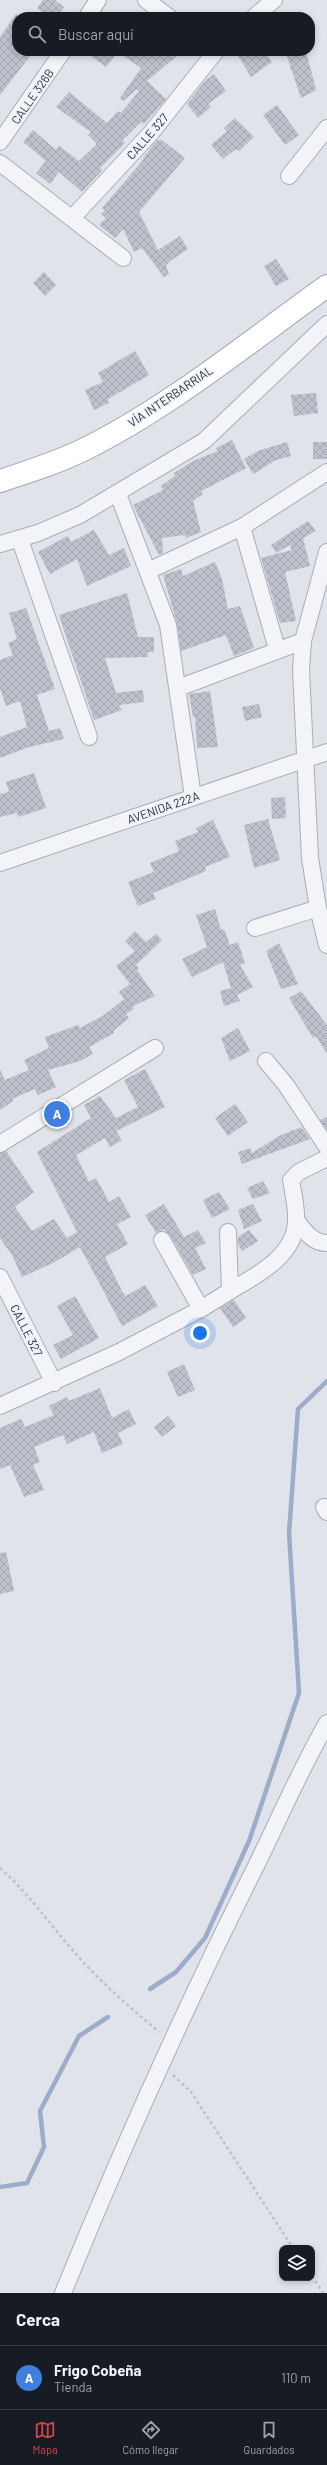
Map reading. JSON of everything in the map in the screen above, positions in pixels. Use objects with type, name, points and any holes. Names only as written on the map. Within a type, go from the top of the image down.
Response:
[{"type":"main road","name":"VÍA INTERBARRIAL","points":[[0,481],[40,468],[109,436],[157,407],[327,286]]},
{"type":"street","points":[[90,12],[98,0]]},
{"type":"street","points":[[146,0],[162,12]]},
{"type":"street","points":[[260,12],[274,0]]},
{"type":"street","name":"CALLE 326B","points":[[0,142],[60,56]]},
{"type":"street","name":"CALLE 327","points":[[73,218],[151,133],[211,56]]},
{"type":"street","points":[[289,176],[327,128]]},
{"type":"street","points":[[0,163],[123,258]]},
{"type":"street","points":[[0,544],[20,540],[57,526],[118,494],[204,441],[327,324]]},
{"type":"street","points":[[148,571],[242,527],[327,472]]},
{"type":"street","points":[[118,494],[168,625],[193,797]]},
{"type":"street","points":[[242,527],[277,650]]},
{"type":"street","points":[[20,540],[89,737]]},
{"type":"street","points":[[327,552],[303,641],[301,670],[310,858],[318,908],[327,945]]},
{"type":"street","points":[[178,688],[303,641]]},
{"type":"street","name":"AVENIDA 222A","points":[[0,863],[327,752]]},
{"type":"street","points":[[255,928],[318,908]]},
{"type":"street","points":[[0,1144],[155,1048]]},
{"type":"street","points":[[266,1061],[286,1085],[327,1147]]},
{"type":"street","points":[[0,1406],[54,1382],[201,1309],[260,1273],[276,1260],[288,1247],[296,1220],[292,1180],[294,1176],[327,1158]]},
{"type":"street","points":[[296,1220],[309,1235],[319,1243],[327,1243]]},
{"type":"street","points":[[228,1232],[230,1290]]},
{"type":"street","points":[[162,1240],[201,1309]]},
{"type":"street","name":"CALLE 327","points":[[0,1277],[54,1382]]},
{"type":"street","points":[[63,2293],[112,2171],[225,1926],[327,1723]]},
{"type":"path","points":[[0,1868],[50,1920],[69,1946],[125,2003],[171,2043]]},
{"type":"path","points":[[161,2066],[191,2092],[291,2245]]},
{"type":"path","points":[[315,2281],[323,2293]]},
{"type":"building","points":[[43,0],[55,0],[64,7],[60,12],[43,12],[37,8]]},
{"type":"building","points":[[12,20],[12,56],[30,56],[0,95],[0,37]]},
{"type":"building","points":[[91,56],[115,56],[106,67]]},
{"type":"building","points":[[124,56],[177,56],[147,81],[166,99],[144,124],[141,122],[122,141],[125,143],[100,168],[102,170],[82,192],[59,172],[50,184],[36,173],[46,161],[23,142],[33,130],[56,150],[59,146],[79,161],[97,144],[88,135],[91,132],[56,107],[69,92],[107,123],[118,111],[121,113],[139,91],[137,89],[123,101],[120,98],[141,68]]},
{"type":"building","points":[[238,56],[268,56],[272,62],[251,77]]},
{"type":"building","points":[[287,56],[307,56],[316,90],[301,98]]},
{"type":"building","points":[[214,74],[226,91],[208,104],[211,107],[198,118],[187,104],[205,81]]},
{"type":"building","points":[[277,105],[299,135],[285,145],[263,115]]},
{"type":"building","points":[[235,118],[254,137],[239,151],[236,149],[223,159],[211,145],[227,131],[224,128]]},
{"type":"building","points":[[157,140],[162,140],[185,158],[139,212],[158,250],[180,236],[188,249],[170,261],[166,266],[169,274],[164,277],[142,248],[134,252],[123,229],[115,238],[99,225],[106,218],[101,214],[105,210],[102,208],[144,159],[143,158]]},
{"type":"building","points":[[276,259],[289,279],[276,286],[264,266]]},
{"type":"building","points":[[44,272],[56,285],[45,296],[33,283]]},
{"type":"building","points":[[135,351],[149,375],[108,399],[109,403],[94,410],[85,390],[103,382],[98,373]]},
{"type":"building","points":[[316,393],[318,413],[294,416],[291,395]]},
{"type":"building","points":[[232,440],[246,468],[201,491],[203,494],[193,501],[201,532],[186,538],[185,535],[162,538],[163,553],[159,555],[133,505],[163,490],[161,486],[175,476],[174,473],[193,461],[218,451],[216,448]]},
{"type":"building","points":[[287,442],[291,456],[276,460],[253,474],[244,459],[258,451]]},
{"type":"building","points":[[313,442],[327,442],[327,459],[313,459]]},
{"type":"building","points":[[308,521],[316,531],[303,538],[310,566],[285,572],[296,621],[280,623],[261,558],[292,550],[290,545],[276,553],[271,545]]},
{"type":"building","points":[[94,530],[109,555],[124,548],[131,566],[87,586],[77,559],[50,574],[38,552],[68,536],[71,542]]},
{"type":"building","points":[[215,562],[222,579],[228,609],[240,606],[254,648],[234,656],[226,635],[181,651],[177,623],[163,575],[181,569],[183,576]]},
{"type":"building","points":[[127,593],[138,637],[154,637],[154,652],[147,652],[148,657],[105,658],[116,693],[143,690],[144,702],[119,705],[122,710],[94,720],[59,615]]},
{"type":"building","points":[[26,608],[55,689],[37,695],[49,731],[60,728],[64,739],[29,747],[0,758],[0,737],[27,727],[20,701],[6,706],[0,688],[0,660],[13,655],[8,643],[17,639],[9,613]]},
{"type":"building","points":[[210,691],[218,747],[197,748],[195,716],[193,717],[189,694]]},
{"type":"building","points":[[259,704],[262,717],[245,721],[242,707]]},
{"type":"building","points":[[34,773],[46,808],[18,817],[17,813],[0,817],[0,794],[9,792],[6,782]]},
{"type":"building","points":[[285,797],[286,818],[272,819],[271,798]]},
{"type":"building","points":[[268,819],[280,860],[254,868],[244,825]]},
{"type":"building","points":[[213,820],[230,857],[205,867],[206,871],[153,893],[156,899],[138,906],[128,882],[154,872],[150,863],[179,851],[175,841],[198,832],[196,828]]},
{"type":"building","points":[[215,909],[221,930],[224,929],[230,945],[238,942],[245,963],[240,965],[253,987],[237,995],[240,1001],[224,1006],[220,991],[231,988],[223,962],[192,977],[182,959],[207,947],[196,915]]},
{"type":"building","points":[[135,931],[146,942],[156,934],[162,940],[136,965],[139,968],[137,970],[155,996],[133,1006],[134,1009],[126,1014],[129,1018],[113,1031],[114,1033],[89,1047],[93,1054],[80,1061],[48,1070],[56,1087],[38,1095],[35,1089],[12,1099],[13,1101],[0,1110],[0,1070],[5,1080],[29,1070],[24,1060],[49,1048],[45,1037],[78,1025],[80,1028],[104,1015],[124,999],[119,992],[130,984],[116,966],[135,951],[125,941]]},
{"type":"building","points":[[279,943],[298,984],[281,989],[266,951]]},
{"type":"building","points":[[301,991],[327,1025],[327,1054],[316,1036],[313,1038],[289,998]]},
{"type":"building","points":[[238,1028],[250,1051],[230,1061],[221,1038]]},
{"type":"building","points":[[145,1069],[165,1107],[116,1131],[122,1140],[110,1147],[105,1138],[76,1155],[89,1182],[96,1178],[109,1202],[119,1196],[131,1217],[117,1224],[128,1244],[105,1257],[122,1291],[126,1296],[145,1285],[158,1306],[122,1326],[80,1247],[53,1263],[22,1277],[12,1255],[0,1238],[0,1153],[6,1151],[34,1192],[15,1207],[32,1231],[54,1219],[67,1238],[77,1232],[37,1152],[91,1118],[84,1105],[100,1096],[116,1118],[138,1107],[124,1080]]},
{"type":"building","points":[[235,1104],[248,1122],[228,1136],[215,1118]]},
{"type":"building","points":[[327,1117],[327,1130],[320,1120]]},
{"type":"building","points":[[302,1127],[310,1139],[242,1164],[238,1152],[250,1148],[252,1153],[281,1135]]},
{"type":"building","points":[[263,1181],[270,1193],[253,1199],[247,1188]]},
{"type":"building","points":[[219,1192],[230,1209],[212,1218],[203,1200]]},
{"type":"building","points":[[164,1204],[184,1237],[198,1230],[206,1243],[195,1248],[206,1269],[193,1275],[170,1235],[164,1229],[156,1233],[145,1215]]},
{"type":"building","points":[[253,1204],[262,1221],[244,1229],[238,1210]]},
{"type":"building","points":[[249,1230],[258,1241],[242,1251],[238,1244],[238,1237]]},
{"type":"building","points":[[75,1296],[99,1338],[61,1359],[53,1345],[73,1335],[57,1306]]},
{"type":"building","points":[[234,1300],[246,1318],[233,1327],[220,1308]]},
{"type":"building","points":[[184,1364],[195,1390],[178,1397],[167,1372]]},
{"type":"building","points":[[100,1388],[112,1418],[129,1409],[136,1424],[118,1433],[123,1444],[102,1453],[94,1432],[67,1444],[63,1435],[34,1447],[40,1462],[33,1465],[44,1490],[24,1497],[10,1465],[0,1469],[0,1428],[21,1419],[25,1427],[54,1415],[49,1406],[67,1397],[69,1401]]},
{"type":"building","points":[[168,1416],[176,1426],[162,1437],[154,1427]]},
{"type":"building","points":[[6,1552],[14,1591],[0,1594],[0,1553]]},
{"type":"waterway","points":[[150,1989],[176,1972],[205,1938],[249,1841],[299,1693],[289,1533],[298,1409],[327,1381]]},
{"type":"waterway","points":[[0,2187],[27,2183],[44,2147],[40,2111],[79,2036],[108,2017]]},
{"type":"place","name":"Frigo Cobeña","points":[[57,1114]]}]
